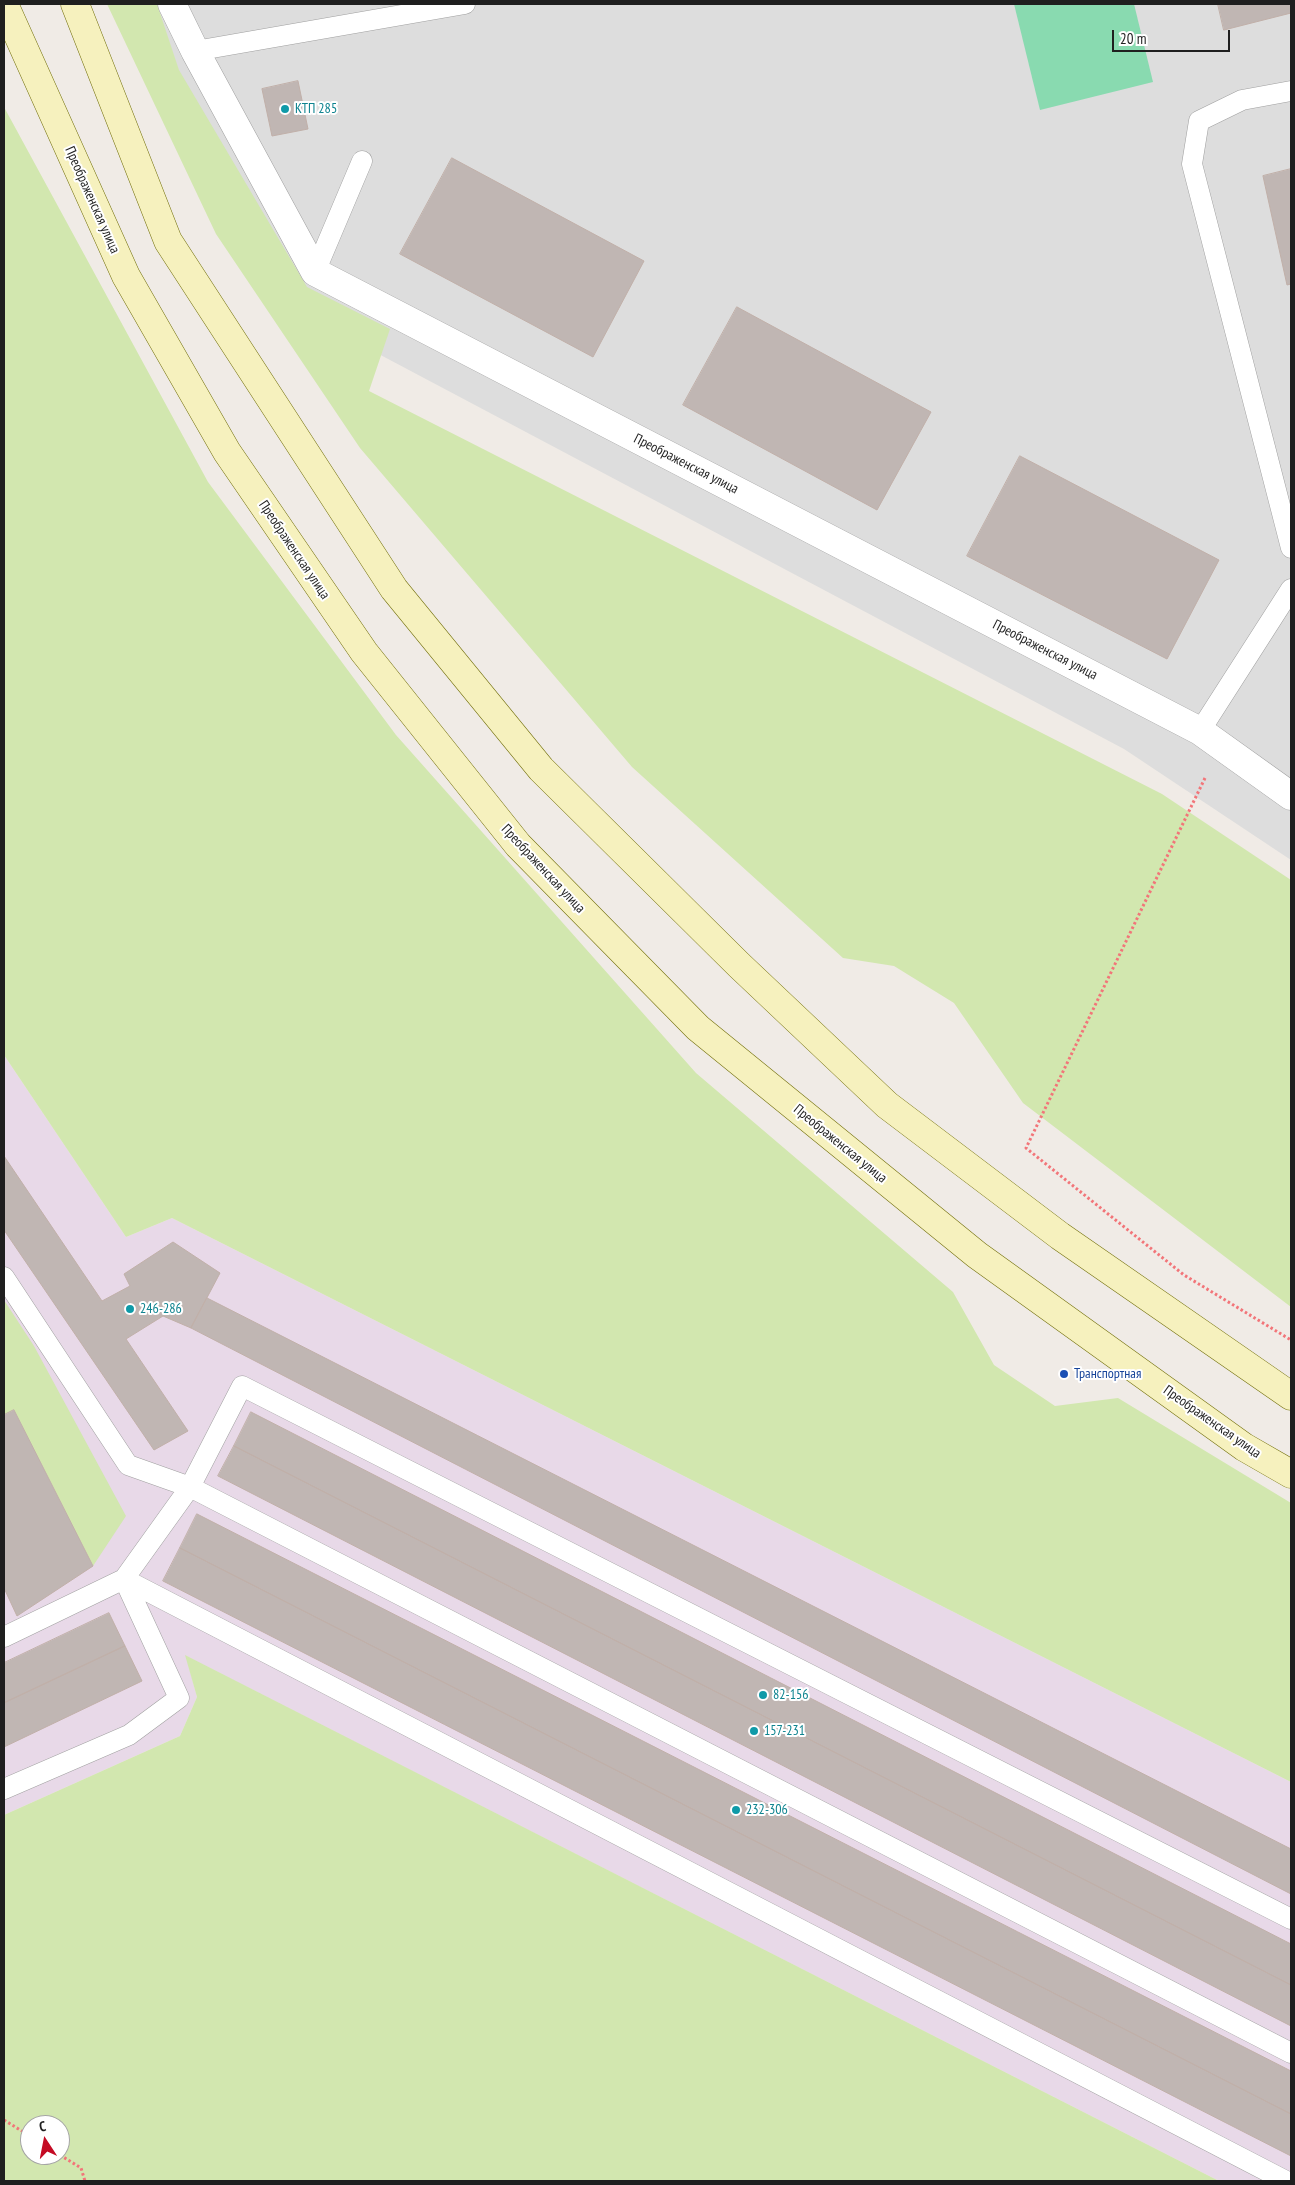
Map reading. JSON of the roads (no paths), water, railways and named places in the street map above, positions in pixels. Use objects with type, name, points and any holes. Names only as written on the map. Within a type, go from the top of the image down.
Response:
[{"type":"main road","name":"Преображенская улица","points":[[4,4],[126,276],[227,452],[364,652],[518,845],[698,1028],[977,1255],[1244,1448],[1291,1474]]},
{"type":"main road","points":[[75,4],[168,241],[394,589],[541,769],[740,965],[887,1105],[1060,1236],[1291,1396]]},
{"type":"street","points":[[172,4],[195,51],[315,272]]},
{"type":"street","name":"Преображенская улица","points":[[315,272],[1210,738],[1291,796]]},
{"type":"lane","points":[[195,51],[465,4]]},
{"type":"lane","points":[[1291,91],[1242,100],[1200,121],[1192,164],[1291,548]]},
{"type":"lane","points":[[315,272],[362,161]]},
{"type":"lane","points":[[1210,738],[1291,589]]},
{"type":"lane","points":[[4,1277],[128,1465],[190,1487],[1291,2053]]},
{"type":"lane","points":[[5,1634],[124,1579],[190,1487],[242,1386],[1291,1919]]},
{"type":"lane","points":[[4,1789],[129,1735],[179,1698],[124,1579]]},
{"type":"lane","points":[[124,1579],[1286,2181]]},
{"type":"place","name":"КТП 285","points":[[285,109]]},
{"type":"place","name":"246-286","points":[[130,1309]]},
{"type":"place","name":"Транспортная","points":[[1064,1374]]},
{"type":"place","name":"82-156","points":[[763,1695]]},
{"type":"place","name":"157-231","points":[[754,1731]]},
{"type":"place","name":"232-306","points":[[736,1810]]}]
